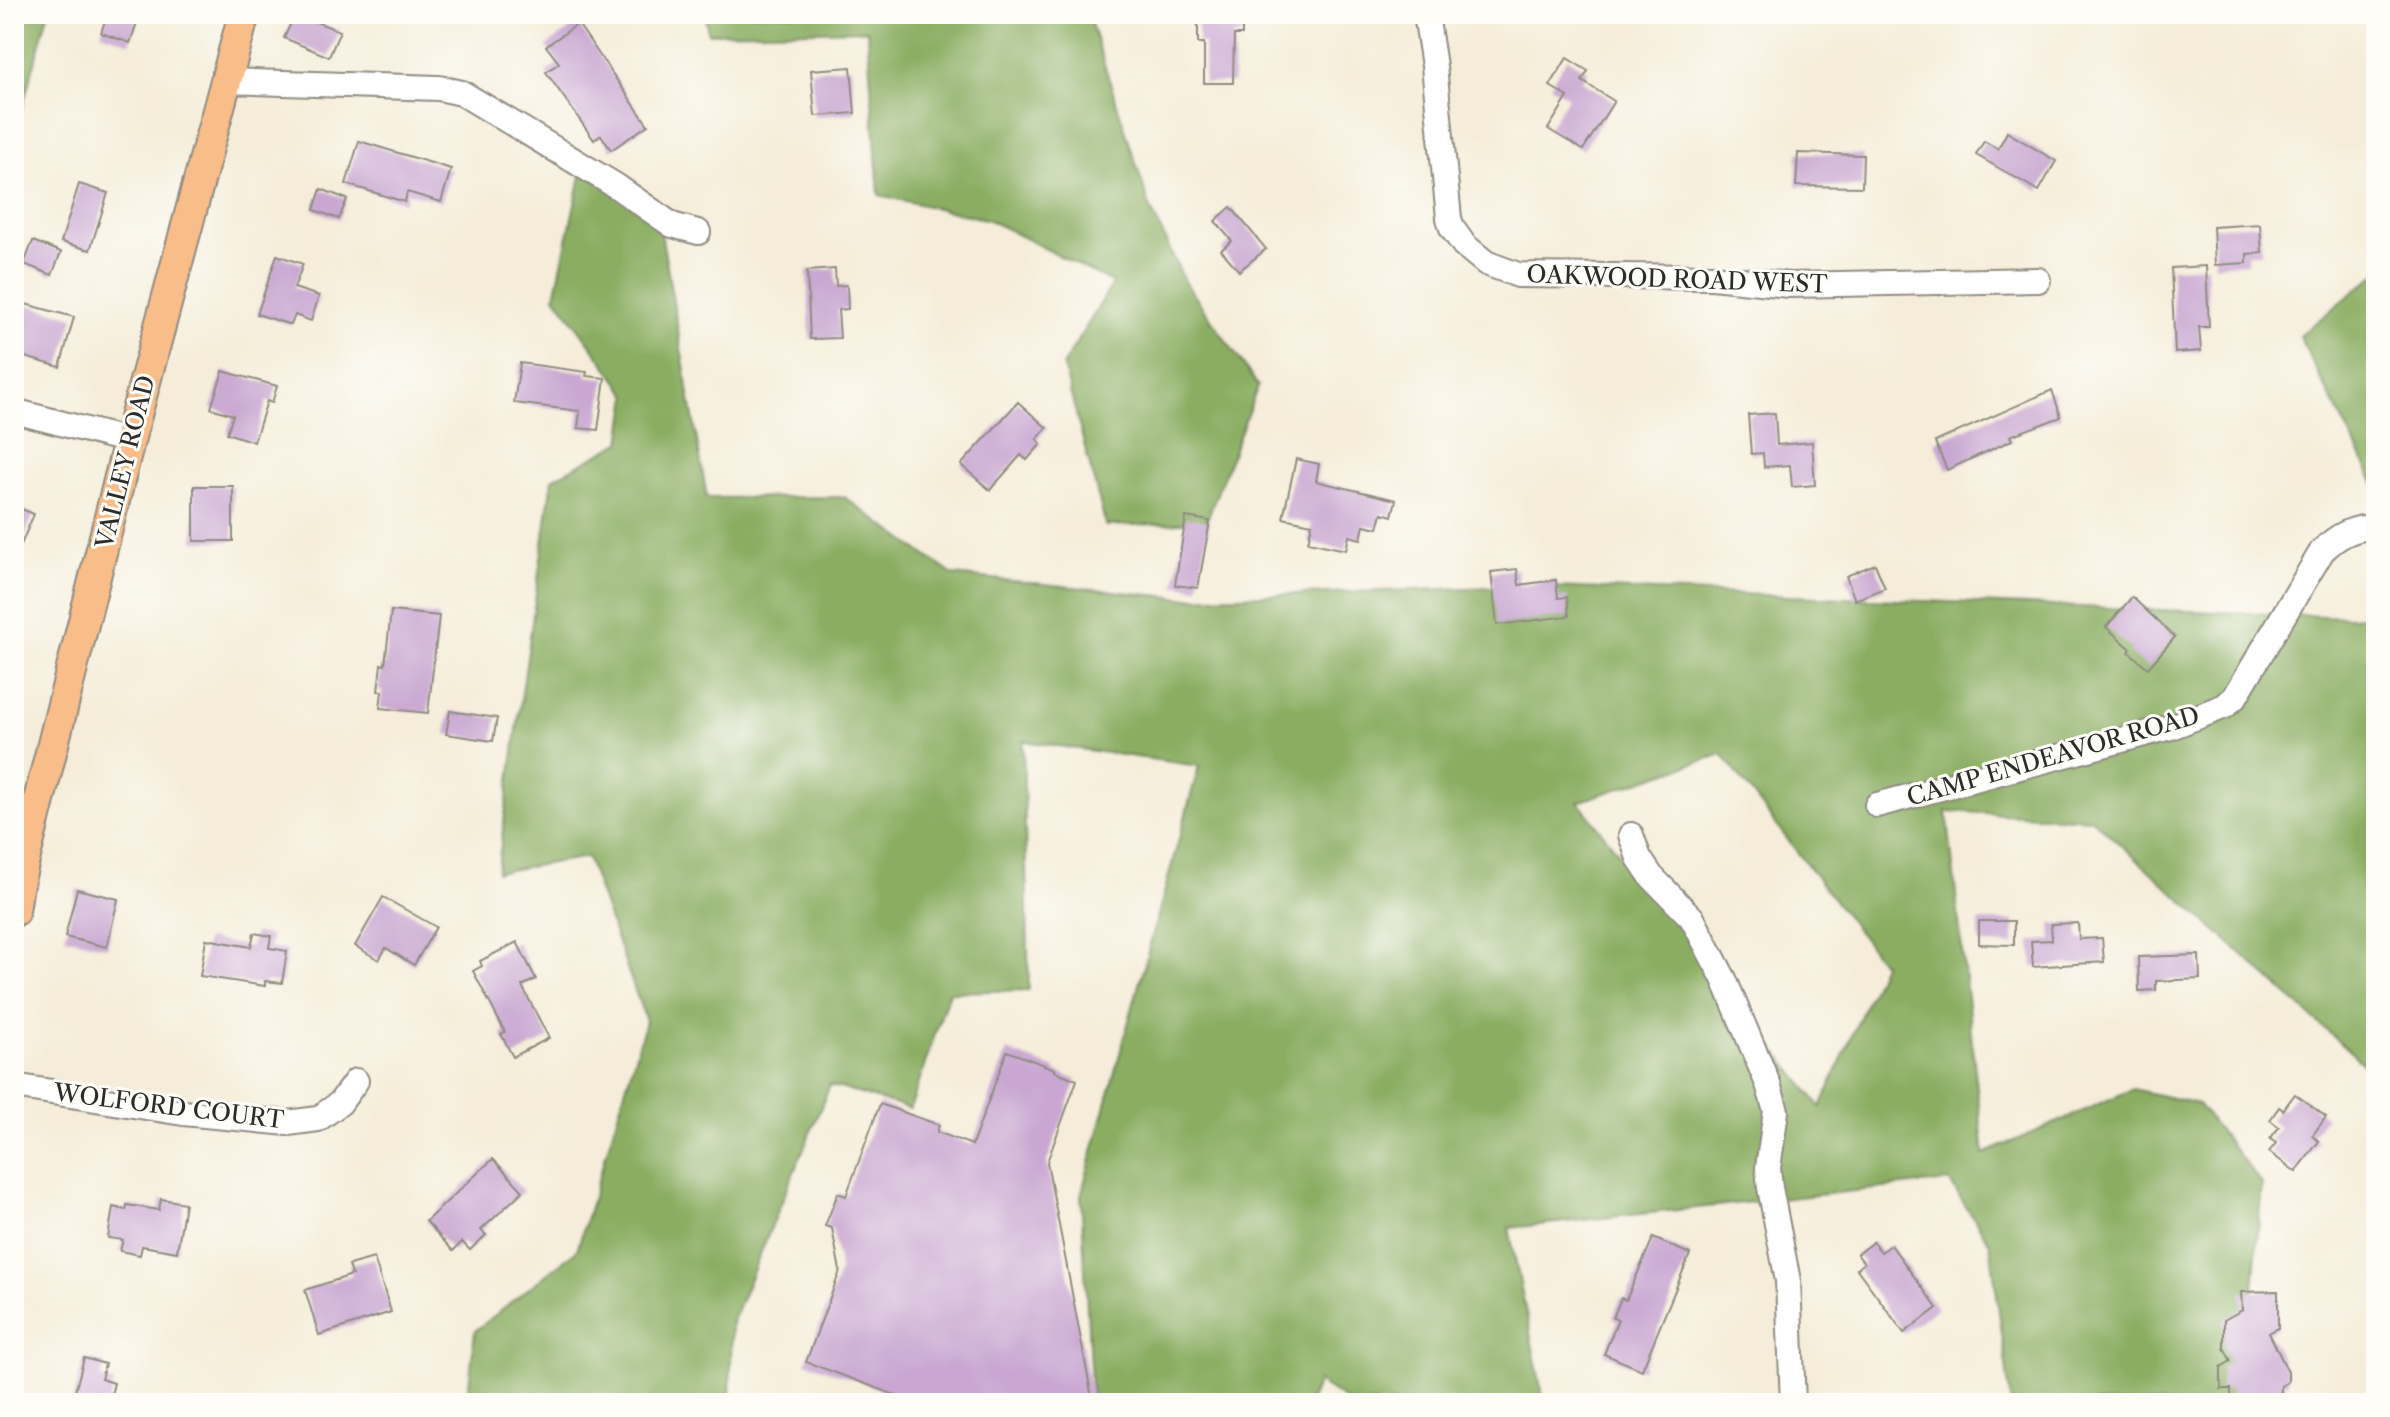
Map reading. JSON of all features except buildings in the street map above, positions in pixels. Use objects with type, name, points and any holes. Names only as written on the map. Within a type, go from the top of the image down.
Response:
[{"type":"main road","name":"VALLEY ROAD","points":[[14,911],[18,884],[129,441],[244,14]]},
{"type":"street","name":"OAKWOOD ROAD WEST","points":[[1426,14],[1449,218],[1464,245],[1486,263],[1518,275],[1712,277],[1789,285],[2038,280]]},
{"type":"street","points":[[225,81],[439,88],[462,93],[616,186],[672,225],[698,232]]},
{"type":"street","points":[[14,411],[129,441]]},
{"type":"street","name":"CAMP ENDEAVOR ROAD","points":[[1877,805],[2171,727],[2225,706],[2235,697],[2322,551],[2333,540],[2354,529],[2376,527]]},
{"type":"street","points":[[1631,835],[1639,858],[1651,876],[1692,918],[1699,930],[1724,979],[1768,1084],[1776,1111],[1768,1168],[1788,1281],[1793,1403]]},
{"type":"street","name":"WOLFORD COURT","points":[[14,1086],[183,1113],[288,1123],[318,1119],[340,1103],[356,1081]]},
{"type":"green space","points":[[14,14],[48,14],[14,137]]},
{"type":"green space","points":[[705,14],[1088,14],[1150,207],[1185,282],[1258,386],[1206,522],[1106,526],[1063,365],[1113,283],[989,220],[879,195],[867,30],[708,33]]},
{"type":"green space","points":[[582,171],[658,215],[707,498],[844,497],[953,575],[1182,598],[1524,586],[2376,618],[2376,1075],[2092,819],[1947,811],[1984,1154],[2133,1089],[2198,1104],[2262,1184],[2250,1327],[2292,1403],[2011,1403],[1990,1243],[1949,1181],[1509,1228],[1544,1403],[1350,1403],[1318,1382],[1309,1403],[1092,1403],[1081,1195],[1199,766],[1023,741],[1029,990],[949,992],[910,1109],[830,1085],[732,1322],[730,1403],[467,1403],[475,1331],[577,1250],[646,1021],[587,857],[497,872],[552,479],[621,442],[628,396],[555,296]],"holes":[[[1722,754],[1883,964],[1821,1107],[1578,802]]]},
{"type":"green space","points":[[2376,274],[2376,486],[2299,336]]}]
